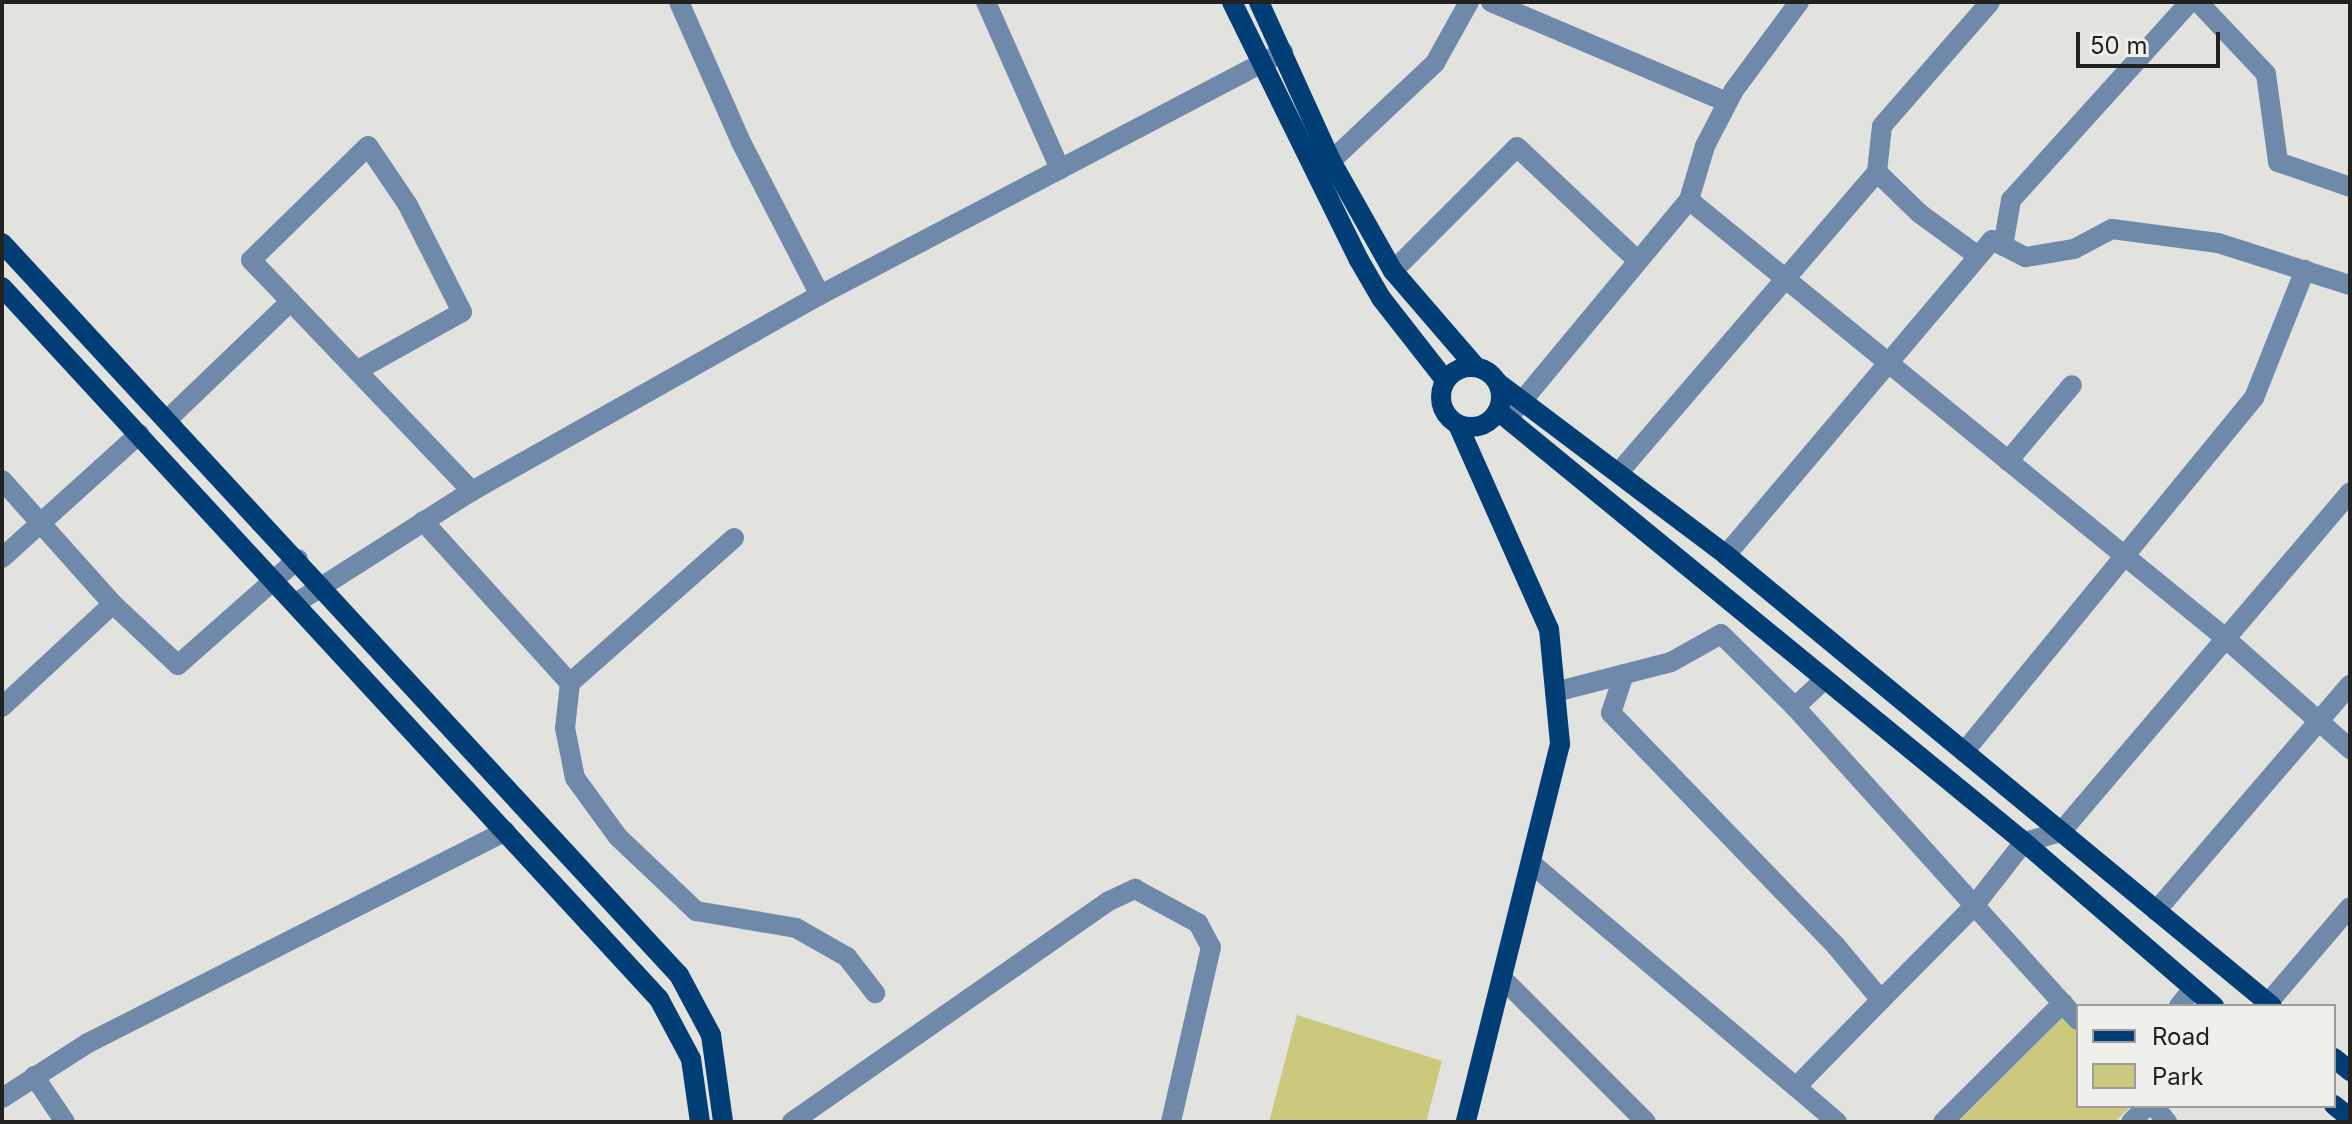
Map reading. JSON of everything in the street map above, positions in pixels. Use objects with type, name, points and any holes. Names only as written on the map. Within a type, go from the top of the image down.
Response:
[{"type":"main road","points":[[1232,2],[1375,288],[1445,380]]},
{"type":"main road","points":[[1259,2],[1331,161],[1393,271],[1475,366],[1620,471],[1726,555],[2270,1004]]},
{"type":"main road","points":[[2,243],[298,559],[679,975],[711,1035],[723,1122]]},
{"type":"main road","points":[[2,287],[659,999],[691,1059],[700,1122]]},
{"type":"main road","points":[[1466,1122],[1560,744],[1549,629],[1462,434],[1441,403],[1445,380],[1456,370],[1475,366]]},
{"type":"main road","points":[[1498,383],[1507,418],[2024,842],[2212,1004]]},
{"type":"main road","points":[[1462,434],[1507,418]]},
{"type":"street","points":[[679,2],[742,144],[820,295]]},
{"type":"street","points":[[986,2],[1060,169]]},
{"type":"street","points":[[1331,161],[1435,63],[1469,2]]},
{"type":"street","points":[[1491,2],[1727,102]]},
{"type":"street","points":[[1507,418],[1689,200],[1705,146],[1727,102],[1799,2]]},
{"type":"street","points":[[1620,471],[1788,282],[1877,172],[1882,126],[1990,2]]},
{"type":"street","points":[[2003,246],[2011,200],[2190,2]]},
{"type":"street","points":[[2198,2],[2266,74],[2278,162],[2350,187]]},
{"type":"street","points":[[296,603],[320,583],[472,491],[820,295],[1283,52]]},
{"type":"street","points":[[358,370],[462,312],[408,205],[368,146],[251,260],[472,491]]},
{"type":"street","points":[[1393,271],[1517,147],[1638,261]]},
{"type":"street","points":[[1877,172],[1919,213],[1978,256]]},
{"type":"street","points":[[1689,200],[2224,637],[2321,720],[2350,749]]},
{"type":"street","points":[[1726,555],[1886,361],[1992,240],[2026,257],[2074,249],[2112,229],[2218,243],[2350,285]]},
{"type":"street","points":[[1964,752],[2254,398],[2305,270]]},
{"type":"street","points":[[168,419],[291,301]]},
{"type":"street","points":[[2008,461],[2072,385]]},
{"type":"street","points":[[2,558],[139,434]]},
{"type":"street","points":[[2,480],[113,604],[178,665],[298,559]]},
{"type":"street","points":[[1796,1087],[1974,906],[2024,842],[2061,832],[2350,492]]},
{"type":"street","points":[[423,521],[570,683]]},
{"type":"street","points":[[734,538],[570,683],[565,728],[575,778],[618,837],[696,911],[796,928],[847,957],[875,993]]},
{"type":"street","points":[[2,707],[113,604]]},
{"type":"street","points":[[1555,692],[1671,662],[1721,634],[1740,608]]},
{"type":"street","points":[[1721,634],[1795,707],[2076,1018]]},
{"type":"street","points":[[1624,674],[1611,713],[1836,946],[1881,1000]]},
{"type":"street","points":[[1795,707],[1825,679]]},
{"type":"street","points":[[2156,911],[2350,685]]},
{"type":"street","points":[[2,1098],[102,1036],[505,831]]},
{"type":"street","points":[[1532,864],[1837,1122]]},
{"type":"street","points":[[792,1122],[1109,901],[1135,889],[1198,923],[1211,947],[1171,1122]]},
{"type":"street","points":[[2270,1004],[2350,907]]},
{"type":"street","points":[[1503,979],[1646,1122]]},
{"type":"street","points":[[2181,1004],[2193,989]]},
{"type":"street","points":[[1943,1122],[2063,1003]]},
{"type":"street","points":[[34,1076],[65,1122]]},
{"type":"green space","points":[[2070,1010],[2076,1019],[2076,1108],[2129,1108],[2115,1122],[1958,1122]]},
{"type":"green space","points":[[1297,1015],[1442,1061],[1426,1122],[1269,1122]]}]
